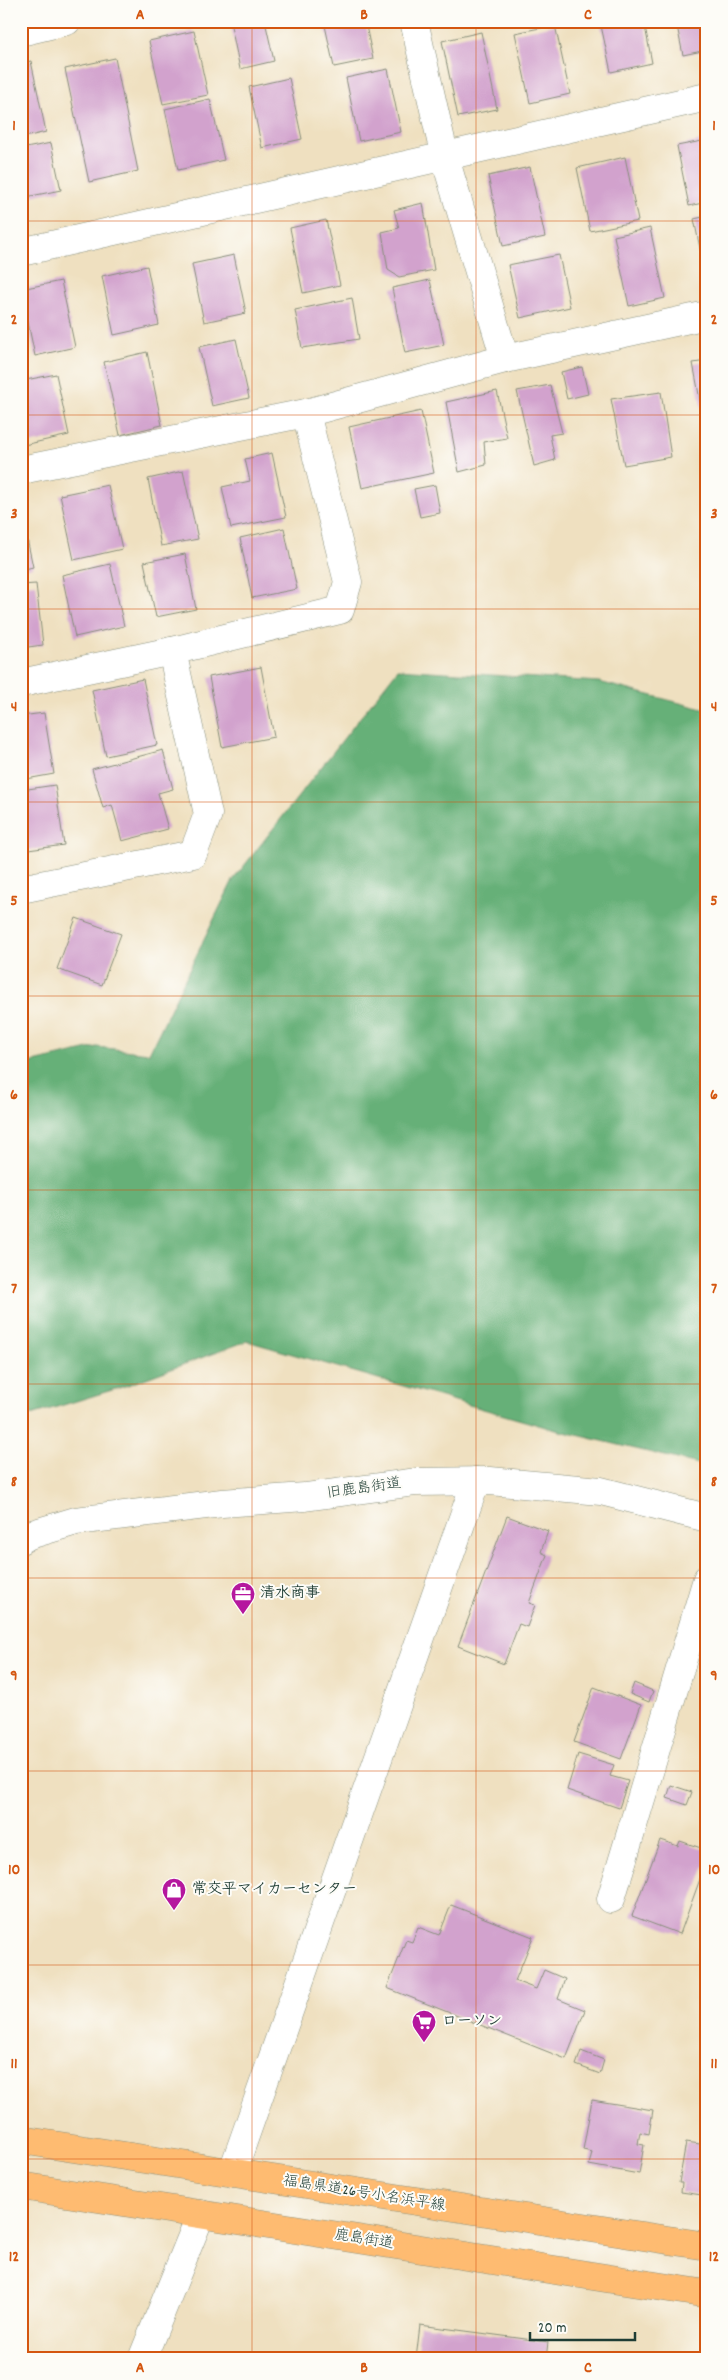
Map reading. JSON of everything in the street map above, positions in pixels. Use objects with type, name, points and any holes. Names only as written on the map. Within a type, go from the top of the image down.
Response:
[{"type":"main road","name":"福島県道26号小名浜平線","points":[[21,2140],[707,2246]]},
{"type":"main road","name":"鹿島街道","points":[[21,2186],[707,2294]]},
{"type":"street","points":[[21,32],[68,21]]},
{"type":"street","points":[[414,21],[445,158],[504,359]]},
{"type":"street","points":[[21,252],[445,158],[707,97]]},
{"type":"street","points":[[21,470],[306,413],[504,359],[707,315]]},
{"type":"street","points":[[21,683],[172,651],[340,610],[348,582],[306,413]]},
{"type":"street","points":[[21,889],[193,854],[208,814],[172,651]]},
{"type":"street","points":[[232,2174],[476,1481]]},
{"type":"street","name":"旧鹿島街道","points":[[21,1540],[29,1535],[76,1522],[222,1503],[304,1497],[416,1482],[476,1481],[601,1491],[707,1518]]},
{"type":"street","points":[[611,1899],[707,1579]]},
{"type":"street","points":[[142,2359],[201,2214]]},
{"type":"green space","points":[[398,669],[599,682],[707,710],[707,908],[698,910],[707,926],[707,1466],[556,1430],[247,1341],[122,1387],[21,1418],[21,1065],[97,1047],[149,1053],[233,880]]},
{"type":"building","points":[[230,21],[265,21],[274,61],[240,69]]},
{"type":"building","points":[[324,21],[365,21],[373,59],[334,67]]},
{"type":"building","points":[[600,21],[644,21],[652,63],[611,72]]},
{"type":"building","points":[[676,21],[707,21],[707,50],[683,55]]},
{"type":"building","points":[[555,25],[570,94],[530,103],[515,33]]},
{"type":"building","points":[[194,31],[208,95],[163,104],[149,41]]},
{"type":"building","points":[[481,32],[497,109],[458,117],[442,41]]},
{"type":"building","points":[[115,58],[138,171],[89,182],[65,69]]},
{"type":"building","points":[[31,61],[46,132],[21,138],[21,63]]},
{"type":"building","points":[[388,69],[401,132],[359,141],[346,78]]},
{"type":"building","points":[[289,78],[302,139],[262,148],[249,87]]},
{"type":"building","points":[[210,99],[224,160],[178,170],[165,109]]},
{"type":"building","points":[[707,140],[707,202],[689,206],[677,146]]},
{"type":"building","points":[[51,143],[61,190],[21,198],[21,149]]},
{"type":"building","points":[[625,157],[638,221],[590,231],[577,168]]},
{"type":"building","points":[[530,167],[545,237],[503,246],[488,176]]},
{"type":"building","points":[[423,203],[434,270],[399,277],[388,270],[382,232],[399,228],[394,210]]},
{"type":"building","points":[[707,216],[707,268],[704,268],[694,219]]},
{"type":"building","points":[[326,220],[340,285],[303,293],[290,228]]},
{"type":"building","points":[[650,228],[665,298],[629,306],[614,236]]},
{"type":"building","points":[[234,255],[246,313],[204,322],[192,264]]},
{"type":"building","points":[[559,255],[570,307],[520,318],[508,265]]},
{"type":"building","points":[[147,266],[159,325],[114,335],[102,276]]},
{"type":"building","points":[[430,280],[444,345],[405,353],[392,288]]},
{"type":"building","points":[[61,281],[75,347],[35,356],[21,289]]},
{"type":"building","points":[[352,298],[359,339],[302,348],[295,310]]},
{"type":"building","points":[[236,339],[249,398],[212,406],[199,347]]},
{"type":"building","points":[[147,352],[162,425],[120,435],[104,362]]},
{"type":"building","points":[[707,361],[707,420],[704,421],[693,363]]},
{"type":"building","points":[[582,367],[588,394],[567,399],[561,372]]},
{"type":"building","points":[[56,374],[69,435],[24,445],[21,429],[21,381]]},
{"type":"building","points":[[550,385],[562,433],[550,435],[555,460],[534,466],[517,391]]},
{"type":"building","points":[[497,391],[507,438],[484,442],[486,465],[459,472],[446,402]]},
{"type":"building","points":[[661,392],[671,457],[624,465],[611,399]]},
{"type":"building","points":[[421,411],[434,473],[362,488],[349,427]]},
{"type":"building","points":[[272,453],[286,517],[231,528],[222,487],[250,481],[245,459]]},
{"type":"building","points":[[183,471],[198,539],[161,546],[148,479]]},
{"type":"building","points":[[108,485],[122,549],[74,560],[60,495]]},
{"type":"building","points":[[435,485],[440,513],[420,517],[414,489]]},
{"type":"building","points":[[21,510],[33,567],[21,570]]},
{"type":"building","points":[[284,528],[297,589],[252,598],[240,538]]},
{"type":"building","points":[[185,554],[196,609],[156,617],[144,562]]},
{"type":"building","points":[[110,564],[124,626],[75,637],[62,575]]},
{"type":"building","points":[[36,584],[43,645],[21,648],[21,585]]},
{"type":"building","points":[[261,667],[274,737],[222,747],[209,677]]},
{"type":"building","points":[[143,679],[157,745],[106,756],[92,690]]},
{"type":"building","points":[[44,713],[54,774],[21,780],[21,716]]},
{"type":"building","points":[[163,750],[173,789],[158,793],[168,829],[122,841],[112,805],[103,808],[92,769]]},
{"type":"building","points":[[55,785],[64,845],[21,851],[21,790]]},
{"type":"building","points":[[76,918],[121,934],[102,985],[57,969]]},
{"type":"building","points":[[507,1516],[548,1531],[541,1552],[547,1555],[529,1603],[535,1605],[527,1627],[519,1624],[504,1664],[458,1646]]},
{"type":"building","points":[[634,1683],[653,1691],[649,1702],[630,1694]]},
{"type":"building","points":[[594,1687],[641,1705],[621,1759],[574,1742]]},
{"type":"building","points":[[578,1754],[614,1765],[610,1776],[628,1781],[619,1808],[567,1790]]},
{"type":"building","points":[[671,1785],[692,1792],[687,1805],[667,1798]]},
{"type":"building","points":[[660,1840],[678,1846],[680,1841],[707,1850],[707,1860],[680,1934],[632,1916]]},
{"type":"building","points":[[451,1905],[533,1937],[515,1981],[536,1989],[544,1970],[565,1979],[558,1999],[585,2010],[566,2059],[387,1988],[406,1940],[412,1942],[418,1927],[439,1935]]},
{"type":"building","points":[[581,2051],[604,2060],[600,2074],[576,2065]]},
{"type":"building","points":[[592,2100],[653,2110],[649,2134],[640,2132],[638,2144],[644,2145],[639,2174],[589,2165],[592,2152],[583,2150]]},
{"type":"building","points":[[686,2142],[707,2145],[707,2187],[704,2186],[702,2195],[681,2192],[682,2183],[679,2183]]},
{"type":"building","points":[[420,2325],[548,2342],[546,2359],[416,2359]]},
{"type":"place","name":"清水商事","points":[[243,1615]]},
{"type":"place","name":"常交平マイカーセンター","points":[[174,1911]]},
{"type":"place","name":"ローソン","points":[[424,2043]]}]
